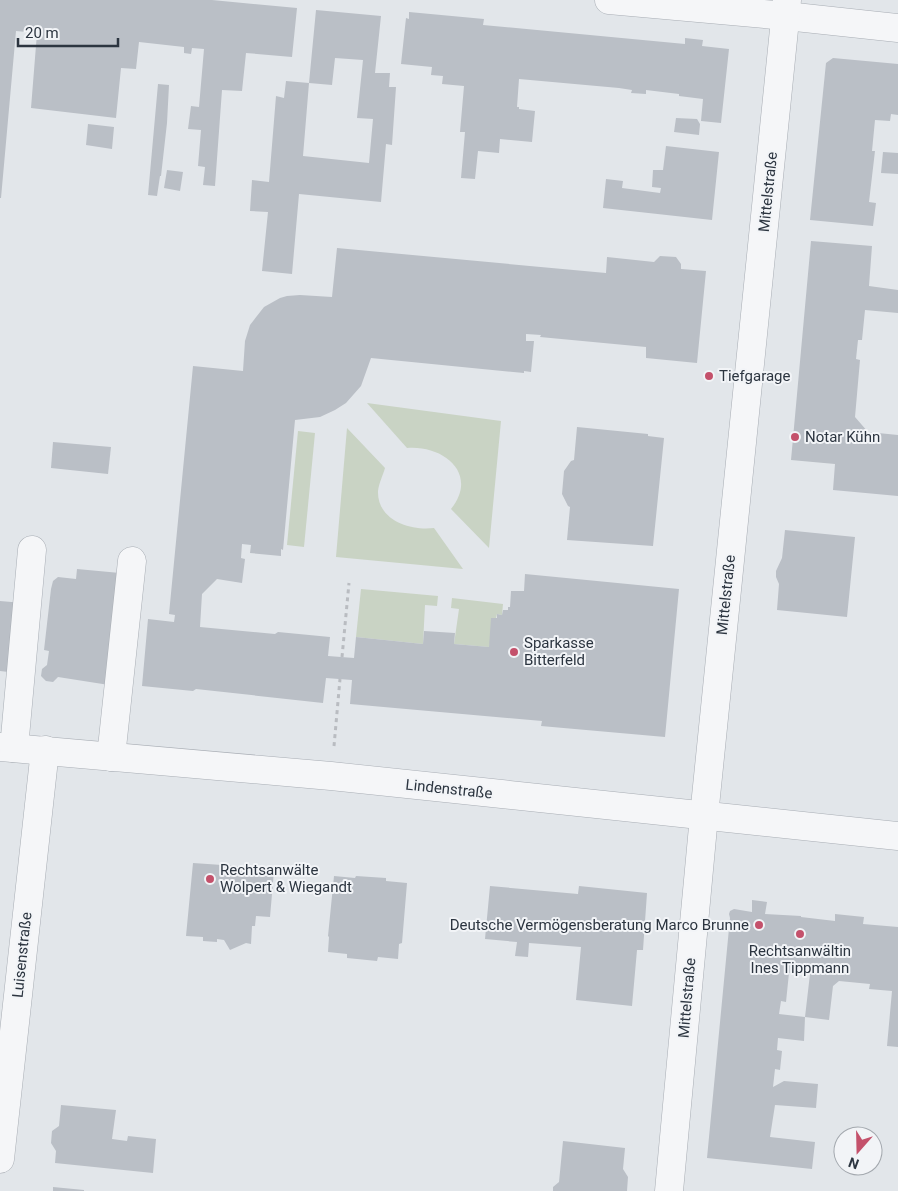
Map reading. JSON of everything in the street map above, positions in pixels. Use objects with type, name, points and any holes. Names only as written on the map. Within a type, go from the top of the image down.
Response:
[{"type":"street","points":[[609,0],[787,8],[898,28]]},
{"type":"street","name":"Mittelstraße","points":[[669,1191],[704,816],[787,8]]},
{"type":"street","points":[[7,747],[32,550]]},
{"type":"street","points":[[111,757],[132,561]]},
{"type":"street","name":"Lindenstraße","points":[[7,747],[331,776],[898,836]]},
{"type":"street","name":"Luisenstraße","points":[[0,1159],[45,750]]},
{"type":"path","points":[[342,657],[349,584]]},
{"type":"path","points":[[331,776],[340,679]]},
{"type":"green space","points":[[367,403],[501,421],[489,548],[451,509],[459,496],[461,484],[459,474],[453,464],[445,457],[433,451],[421,448],[407,448]]},
{"type":"green space","points":[[347,428],[385,468],[378,491],[379,501],[383,509],[397,522],[405,525],[415,528],[434,528],[463,569],[336,557]]},
{"type":"green space","points":[[298,431],[315,433],[304,547],[287,545]]},
{"type":"green space","points":[[361,589],[438,596],[437,606],[425,605],[423,644],[356,637]]},
{"type":"green space","points":[[452,598],[503,604],[502,615],[497,614],[489,647],[454,644],[459,609],[451,608]]},
{"type":"building","points":[[0,0],[212,0],[297,8],[292,57],[246,53],[242,91],[222,90],[215,186],[203,185],[205,167],[198,166],[201,130],[188,129],[191,106],[199,107],[204,49],[192,48],[191,54],[184,53],[184,47],[139,42],[136,69],[121,68],[116,118],[31,108],[37,33],[16,31],[0,198]]},
{"type":"building","points":[[316,10],[381,16],[375,73],[390,73],[389,87],[396,87],[392,145],[386,144],[381,202],[299,194],[292,274],[262,271],[268,212],[250,211],[252,180],[269,182],[276,96],[284,98],[286,81],[309,83]],"holes":[[[335,58],[363,60],[357,118],[373,119],[369,163],[303,156],[309,83],[332,85]]]},
{"type":"building","points":[[409,12],[484,19],[483,25],[685,44],[685,38],[703,40],[702,46],[729,49],[721,123],[701,121],[703,99],[646,90],[646,94],[631,93],[632,90],[619,88],[519,79],[517,107],[519,109],[535,111],[532,142],[500,139],[499,153],[478,151],[475,179],[461,178],[465,132],[460,132],[464,86],[442,84],[443,76],[431,75],[432,67],[401,64],[406,18],[409,19]]},
{"type":"building","points":[[833,58],[898,64],[898,115],[891,114],[890,121],[875,120],[872,151],[875,151],[869,202],[876,203],[873,226],[810,220],[826,63]]},
{"type":"building","points":[[158,84],[169,85],[167,123],[157,196],[148,195]]},
{"type":"building","points":[[676,118],[697,119],[700,124],[699,135],[674,132]]},
{"type":"building","points":[[88,124],[114,127],[112,149],[86,145]]},
{"type":"building","points":[[666,146],[719,152],[712,220],[603,208],[606,179],[623,181],[622,188],[660,193],[661,188],[652,187],[653,170],[663,170]]},
{"type":"building","points":[[883,152],[898,153],[898,174],[881,173]]},
{"type":"building","points":[[167,170],[183,172],[180,191],[164,188]]},
{"type":"building","points":[[811,241],[872,246],[869,286],[898,290],[898,313],[865,310],[862,340],[858,340],[856,359],[860,360],[855,417],[868,432],[898,435],[898,496],[833,490],[835,464],[791,460]]},
{"type":"building","points":[[337,248],[606,273],[607,257],[654,262],[660,256],[676,257],[681,264],[681,269],[706,271],[697,363],[646,358],[646,347],[526,334],[526,341],[534,341],[531,372],[524,371],[524,373],[371,358],[361,386],[346,403],[320,417],[295,420],[281,556],[250,553],[251,545],[242,544],[241,558],[245,559],[242,583],[217,579],[202,594],[200,627],[330,637],[328,656],[354,658],[356,637],[423,644],[424,631],[455,633],[454,644],[489,647],[491,618],[497,618],[497,614],[502,615],[503,610],[508,610],[508,607],[510,607],[511,591],[524,591],[525,574],[679,589],[665,737],[541,726],[542,721],[350,704],[352,680],[326,678],[323,703],[196,689],[193,691],[142,686],[148,619],[174,622],[175,615],[169,614],[193,366],[243,371],[245,341],[250,325],[264,307],[287,296],[332,297]]},
{"type":"building","points":[[577,427],[648,434],[648,436],[664,438],[653,546],[567,540],[570,507],[562,494],[564,471],[571,461],[574,460]]},
{"type":"building","points":[[53,442],[111,447],[108,474],[51,468]]},
{"type":"building","points":[[785,530],[855,537],[847,617],[777,610],[779,584],[776,571],[782,558]]},
{"type":"building","points":[[77,569],[120,573],[109,685],[58,677],[53,682],[46,681],[41,676],[42,669],[47,665],[49,651],[44,650],[53,581],[58,577],[76,579]]},
{"type":"building","points":[[0,601],[23,603],[17,673],[0,671]]},
{"type":"building","points":[[193,863],[251,867],[274,871],[270,917],[256,916],[255,926],[252,926],[251,944],[246,943],[230,950],[224,940],[217,939],[217,942],[203,941],[203,937],[186,936]]},
{"type":"building","points":[[334,876],[386,878],[386,881],[407,883],[402,943],[399,944],[398,959],[378,957],[377,961],[347,958],[347,954],[328,952]]},
{"type":"building","points":[[490,886],[578,894],[579,886],[647,893],[643,950],[637,950],[632,1006],[576,1000],[581,947],[529,943],[528,957],[515,956],[517,942],[485,939]]},
{"type":"building","points":[[752,900],[767,902],[765,914],[801,916],[835,921],[835,914],[864,917],[863,924],[898,927],[898,1047],[887,1046],[892,991],[869,989],[870,984],[839,981],[833,986],[829,1020],[805,1017],[804,1041],[778,1038],[777,1050],[782,1051],[780,1070],[775,1069],[773,1087],[784,1081],[818,1084],[816,1108],[775,1105],[770,1137],[815,1142],[812,1169],[707,1158],[729,914],[734,909],[752,912]],"holes":[[[789,973],[810,974],[805,1017],[779,1014],[781,1001],[786,1002]]]},
{"type":"building","points":[[61,1105],[116,1110],[112,1139],[127,1141],[128,1136],[156,1139],[153,1173],[55,1163],[56,1151],[51,1143],[52,1131],[59,1126]]},
{"type":"building","points":[[563,1141],[625,1148],[623,1169],[628,1177],[627,1191],[553,1191],[553,1187],[559,1182]]},
{"type":"building","points":[[53,1187],[84,1190],[84,1191],[53,1191]]},
{"type":"place","name":"Tiefgarage","points":[[709,376]]},
{"type":"place","name":"Notar Kühn","points":[[795,437]]},
{"type":"place","name":"Sparkasse Bitterfeld","points":[[514,652]]},
{"type":"place","name":"Rechtsanwälte Wolpert & Wiegandt","points":[[210,879]]},
{"type":"place","name":"Deutsche Vermögensberatung Marco Brunne","points":[[759,925]]},
{"type":"place","name":"Rechtsanwältin Ines Tippmann","points":[[800,934]]}]
